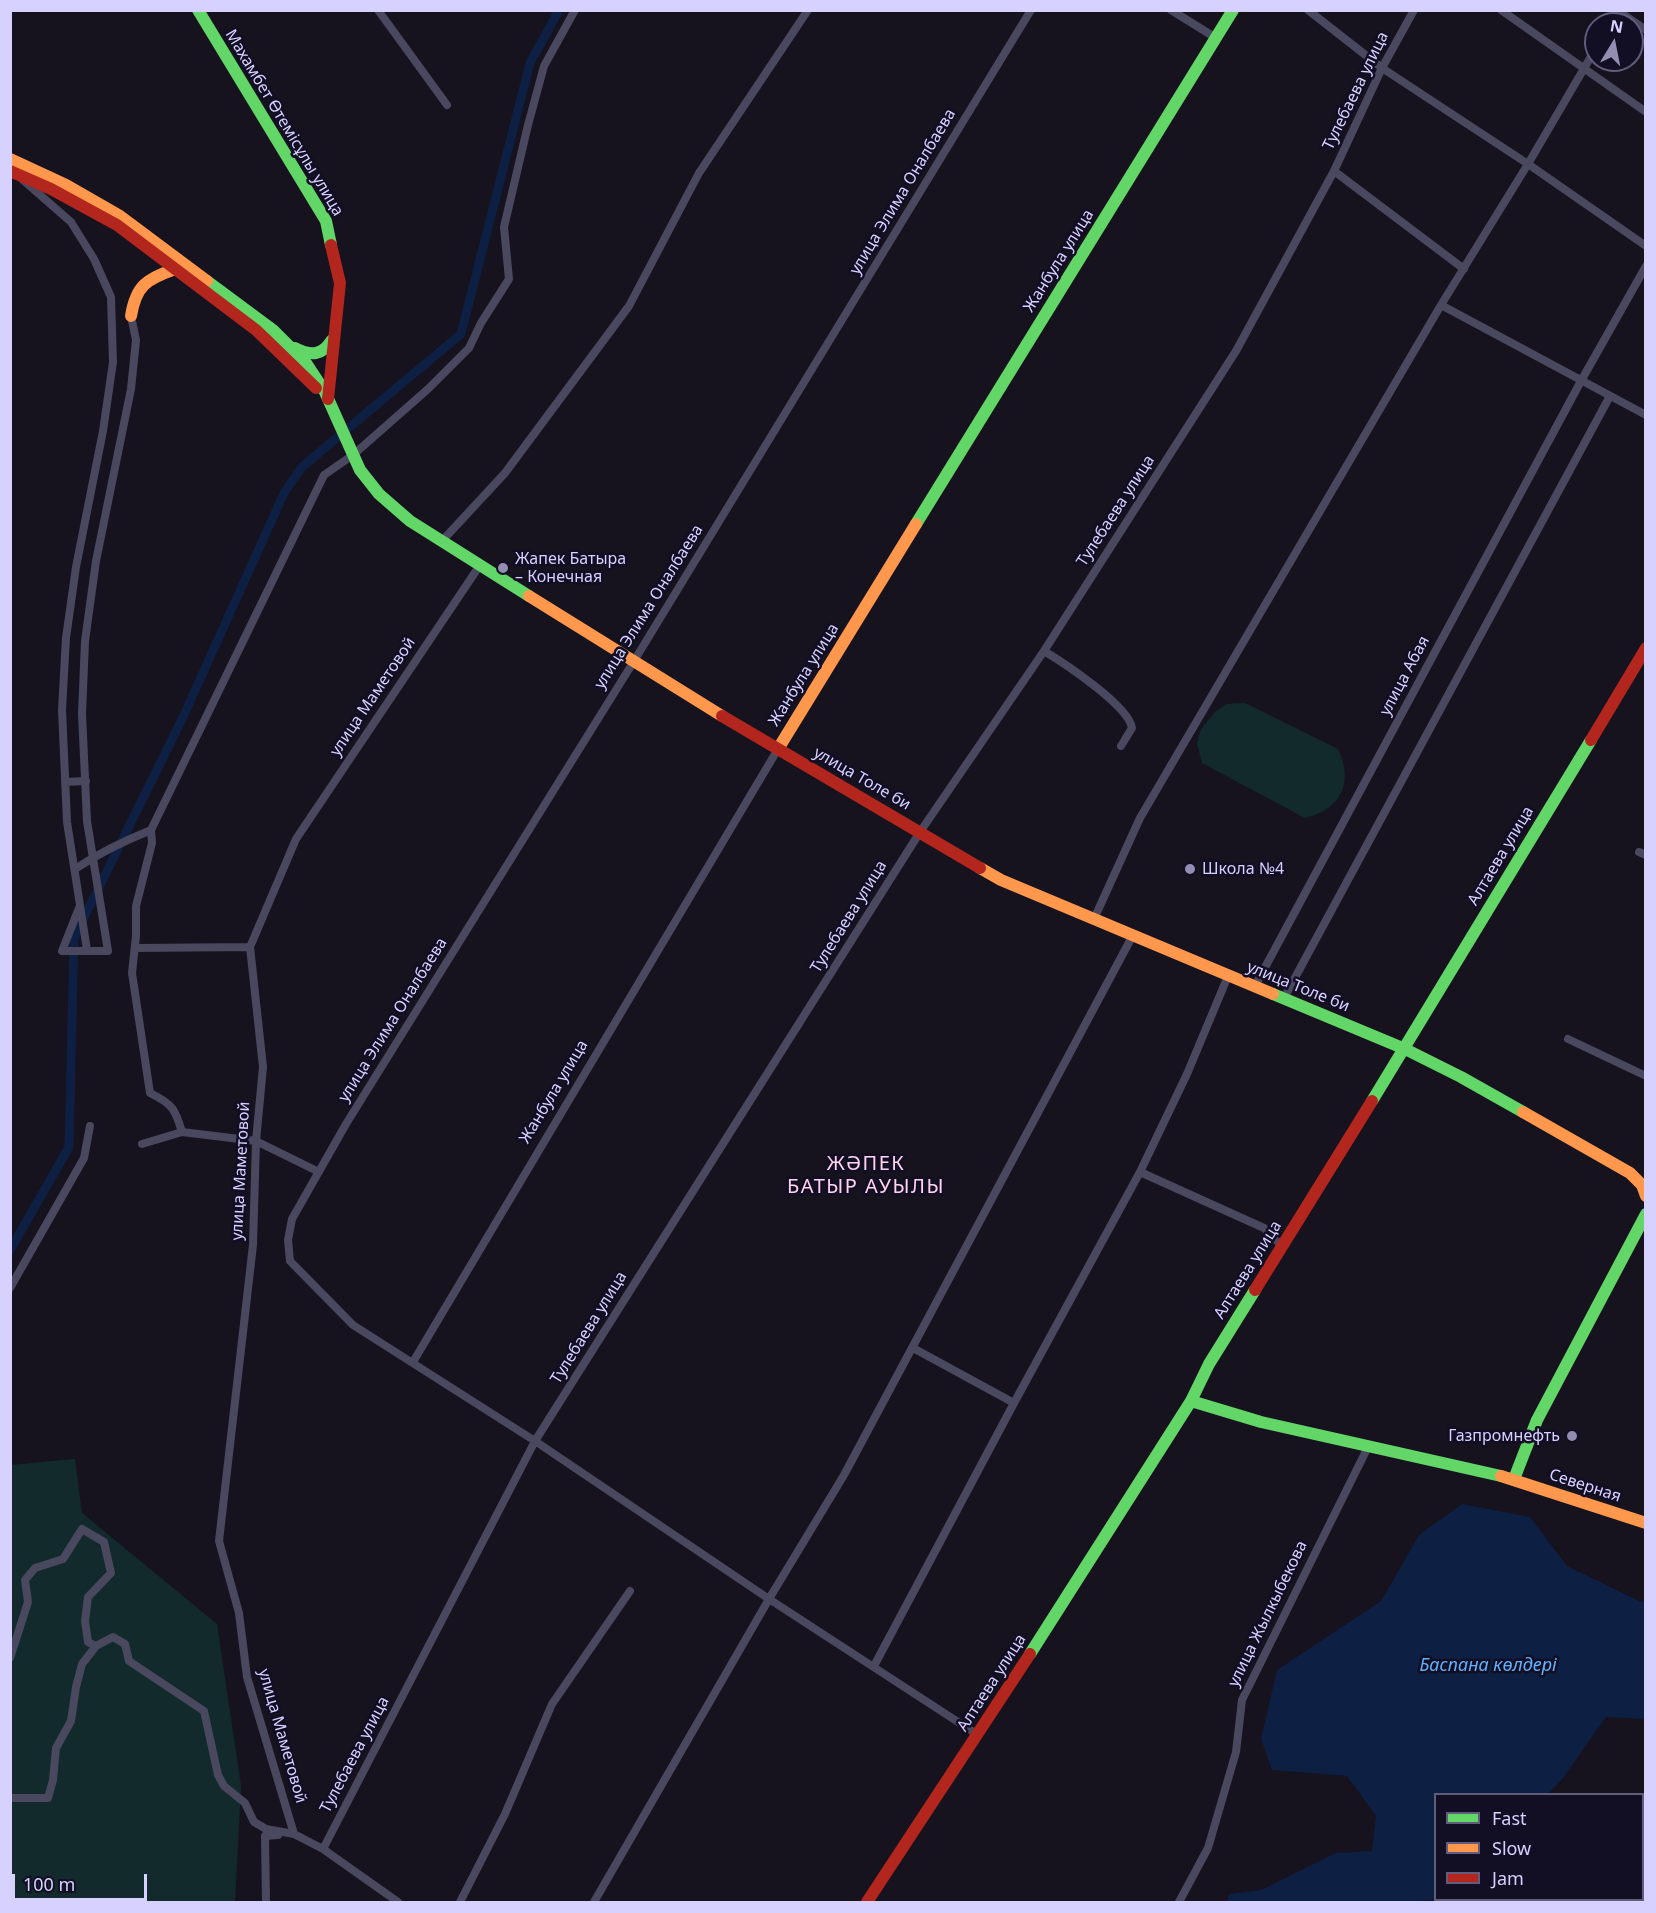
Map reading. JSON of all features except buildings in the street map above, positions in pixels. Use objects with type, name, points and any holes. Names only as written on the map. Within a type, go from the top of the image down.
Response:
[{"type":"main road","name":"Махамбет Өтемісұлы улица","points":[[198,10],[326,221],[340,283],[328,399]]},
{"type":"main road","name":"Жанбула улица","points":[[778,749],[1233,10]]},
{"type":"main road","points":[[10,159],[55,179],[120,217],[264,322],[287,343],[306,354],[314,355],[324,352],[333,339]]},
{"type":"main road","points":[[12,171],[51,189],[117,225],[256,330],[328,399]]},
{"type":"main road","points":[[131,316],[133,298],[141,285],[175,269]]},
{"type":"main road","name":"улица Толе би","points":[[287,343],[307,364],[328,399],[352,456],[370,484],[410,521],[480,565],[778,749],[1001,880],[1405,1049],[1461,1077],[1630,1173],[1642,1185],[1646,1196]]},
{"type":"main road","name":"Алтаева улица","points":[[867,1902],[978,1736],[1191,1401],[1209,1364],[1405,1049],[1646,648]]},
{"type":"main road","points":[[1514,1479],[1537,1420],[1646,1214]]},
{"type":"main road","name":"Северная","points":[[1191,1401],[1261,1422],[1514,1479],[1646,1523]]},
{"type":"street","points":[[378,10],[447,105]]},
{"type":"street","points":[[182,1132],[178,1118],[169,1103],[150,1092],[132,973],[136,906],[152,843],[151,830],[324,476],[352,456],[428,389],[469,348],[481,323],[510,279],[504,227],[528,125],[544,66],[575,10]]},
{"type":"street","points":[[442,541],[505,473],[629,306],[699,173],[808,10]]},
{"type":"street","name":"улица Элима Оналбаева","points":[[413,1362],[353,1325],[290,1262],[288,1240],[292,1219],[346,1124],[634,661],[1031,10]]},
{"type":"street","points":[[1171,10],[1216,38]]},
{"type":"street","points":[[1308,10],[1382,68],[1528,164],[1646,246]]},
{"type":"street","name":"Тулебаева улица","points":[[323,1849],[536,1441],[920,832],[1044,651],[1236,351],[1334,171],[1382,68],[1413,10]]},
{"type":"street","points":[[1094,919],[1140,818],[1441,305],[1584,68],[1501,10]]},
{"type":"street","points":[[1617,11],[1646,30]]},
{"type":"street","points":[[1590,72],[1646,112]]},
{"type":"street","points":[[12,171],[71,222],[94,259],[111,297],[113,362],[103,431],[76,567],[66,638],[63,710],[67,822],[87,950]]},
{"type":"street","points":[[1334,171],[1464,269]]},
{"type":"street","name":"улица Абая","points":[[1255,986],[1581,381],[1646,266]]},
{"type":"street","points":[[1441,305],[1646,415]]},
{"type":"street","points":[[80,905],[62,951],[108,951],[87,821],[81,714],[86,641],[96,561],[131,389],[136,340],[131,316]]},
{"type":"street","points":[[1284,998],[1610,396]]},
{"type":"street","name":"улица Маметовой","points":[[294,1834],[247,1677],[239,1613],[219,1541],[252,1245],[256,1141],[263,1067],[250,947],[296,839],[480,565]]},
{"type":"street","points":[[1044,651],[1086,679],[1129,719],[1132,728],[1121,746]]},
{"type":"street","name":"Жанбула улица","points":[[413,1362],[778,749]]},
{"type":"street","points":[[65,782],[86,781]]},
{"type":"street","points":[[75,869],[130,838],[151,830]]},
{"type":"street","points":[[594,1902],[769,1599],[844,1476],[1133,935]]},
{"type":"street","points":[[135,948],[250,947]]},
{"type":"street","points":[[874,1666],[1140,1172],[1187,1074],[1228,976]]},
{"type":"street","points":[[1568,1040],[1646,1076]]},
{"type":"street","points":[[10,1288],[84,1158],[90,1126]]},
{"type":"street","points":[[142,1144],[182,1132],[256,1141],[319,1172]]},
{"type":"street","points":[[1140,1172],[1264,1228],[1282,1246]]},
{"type":"street","points":[[913,1348],[1014,1403]]},
{"type":"street","points":[[413,1362],[536,1441],[769,1599],[978,1736]]},
{"type":"street","name":"улица Жылкыбекова","points":[[1179,1902],[1208,1848],[1236,1752],[1242,1700],[1368,1447]]},
{"type":"street","points":[[10,1658],[28,1602],[25,1580],[35,1568],[63,1559],[81,1529],[104,1542],[111,1573],[88,1597],[85,1621],[88,1642],[96,1646]]},
{"type":"street","points":[[460,1902],[505,1814],[552,1704],[630,1591]]},
{"type":"street","points":[[10,1798],[48,1798],[53,1780],[56,1748],[71,1721],[82,1664],[96,1646],[113,1637],[125,1644],[129,1661],[204,1712],[218,1775],[224,1786],[245,1803],[254,1822],[266,1829],[294,1834],[323,1849],[398,1902]]},
{"type":"street","points":[[266,1902],[265,1836],[294,1834]]},
{"type":"green space","points":[[1245,703],[1338,749],[1343,761],[1344,783],[1341,793],[1328,808],[1305,818],[1202,763],[1197,743],[1201,729],[1214,713],[1226,704]]},
{"type":"green space","points":[[75,1459],[82,1513],[217,1624],[241,1786],[235,1902],[11,1902],[10,1465]]},
{"type":"water","name":"Баспана көлдері","points":[[1462,1504],[1530,1517],[1567,1566],[1641,1602],[1645,1600],[1645,1719],[1606,1717],[1563,1778],[1549,1793],[1434,1793],[1434,1900],[1227,1902],[1229,1894],[1261,1890],[1336,1853],[1372,1851],[1376,1816],[1347,1776],[1272,1770],[1261,1739],[1277,1670],[1381,1601],[1419,1535]]},
{"type":"waterway","points":[[10,1250],[69,1147],[74,938],[183,717],[285,491],[302,467],[461,334],[530,63],[559,10]]},
{"type":"traffic: fast","points":[[198,10],[326,221],[331,245]]},
{"type":"traffic: fast","points":[[916,524],[1233,10]]},
{"type":"traffic: fast","points":[[207,281],[273,330],[306,363],[325,392],[360,470],[379,494],[410,521],[529,596]]},
{"type":"traffic: fast","points":[[295,348],[316,353],[324,349],[332,340]]},
{"type":"traffic: fast","points":[[1372,1101],[1591,740]]},
{"type":"traffic: fast","points":[[1273,994],[1405,1049],[1523,1112]]},
{"type":"traffic: fast","points":[[1514,1479],[1537,1420],[1646,1214]]},
{"type":"traffic: fast","points":[[1030,1654],[1191,1401],[1209,1364],[1255,1290]]},
{"type":"traffic: fast","points":[[1191,1401],[1261,1422],[1501,1476]]},
{"type":"traffic: slow","points":[[10,159],[66,185],[120,216],[207,281]]},
{"type":"traffic: slow","points":[[131,316],[136,297],[144,285],[157,276],[175,269]]},
{"type":"traffic: slow","points":[[778,749],[916,524]]},
{"type":"traffic: slow","points":[[529,596],[722,716]]},
{"type":"traffic: slow","points":[[980,868],[1001,880],[1273,994]]},
{"type":"traffic: slow","points":[[1523,1112],[1630,1173],[1642,1185],[1646,1196]]},
{"type":"traffic: slow","points":[[1501,1476],[1646,1523]]},
{"type":"traffic: jam","points":[[10,171],[51,189],[117,225],[256,330],[316,388]]},
{"type":"traffic: jam","points":[[328,399],[340,283],[331,245]]},
{"type":"traffic: jam","points":[[1591,740],[1646,648]]},
{"type":"traffic: jam","points":[[722,716],[980,868]]},
{"type":"traffic: jam","points":[[1255,1290],[1372,1101]]},
{"type":"traffic: jam","points":[[867,1902],[1030,1654]]},
{"type":"place","name":"Жапек Батыра – Конечная","points":[[503,568]]},
{"type":"place","name":"Школа №4","points":[[1190,869]]},
{"type":"place","name":"Газпромнефть","points":[[1572,1436]]},
{"type":"district","name":"ЖӘПЕК БАТЫР АУЫЛЫ","points":[[866,1176]]}]
